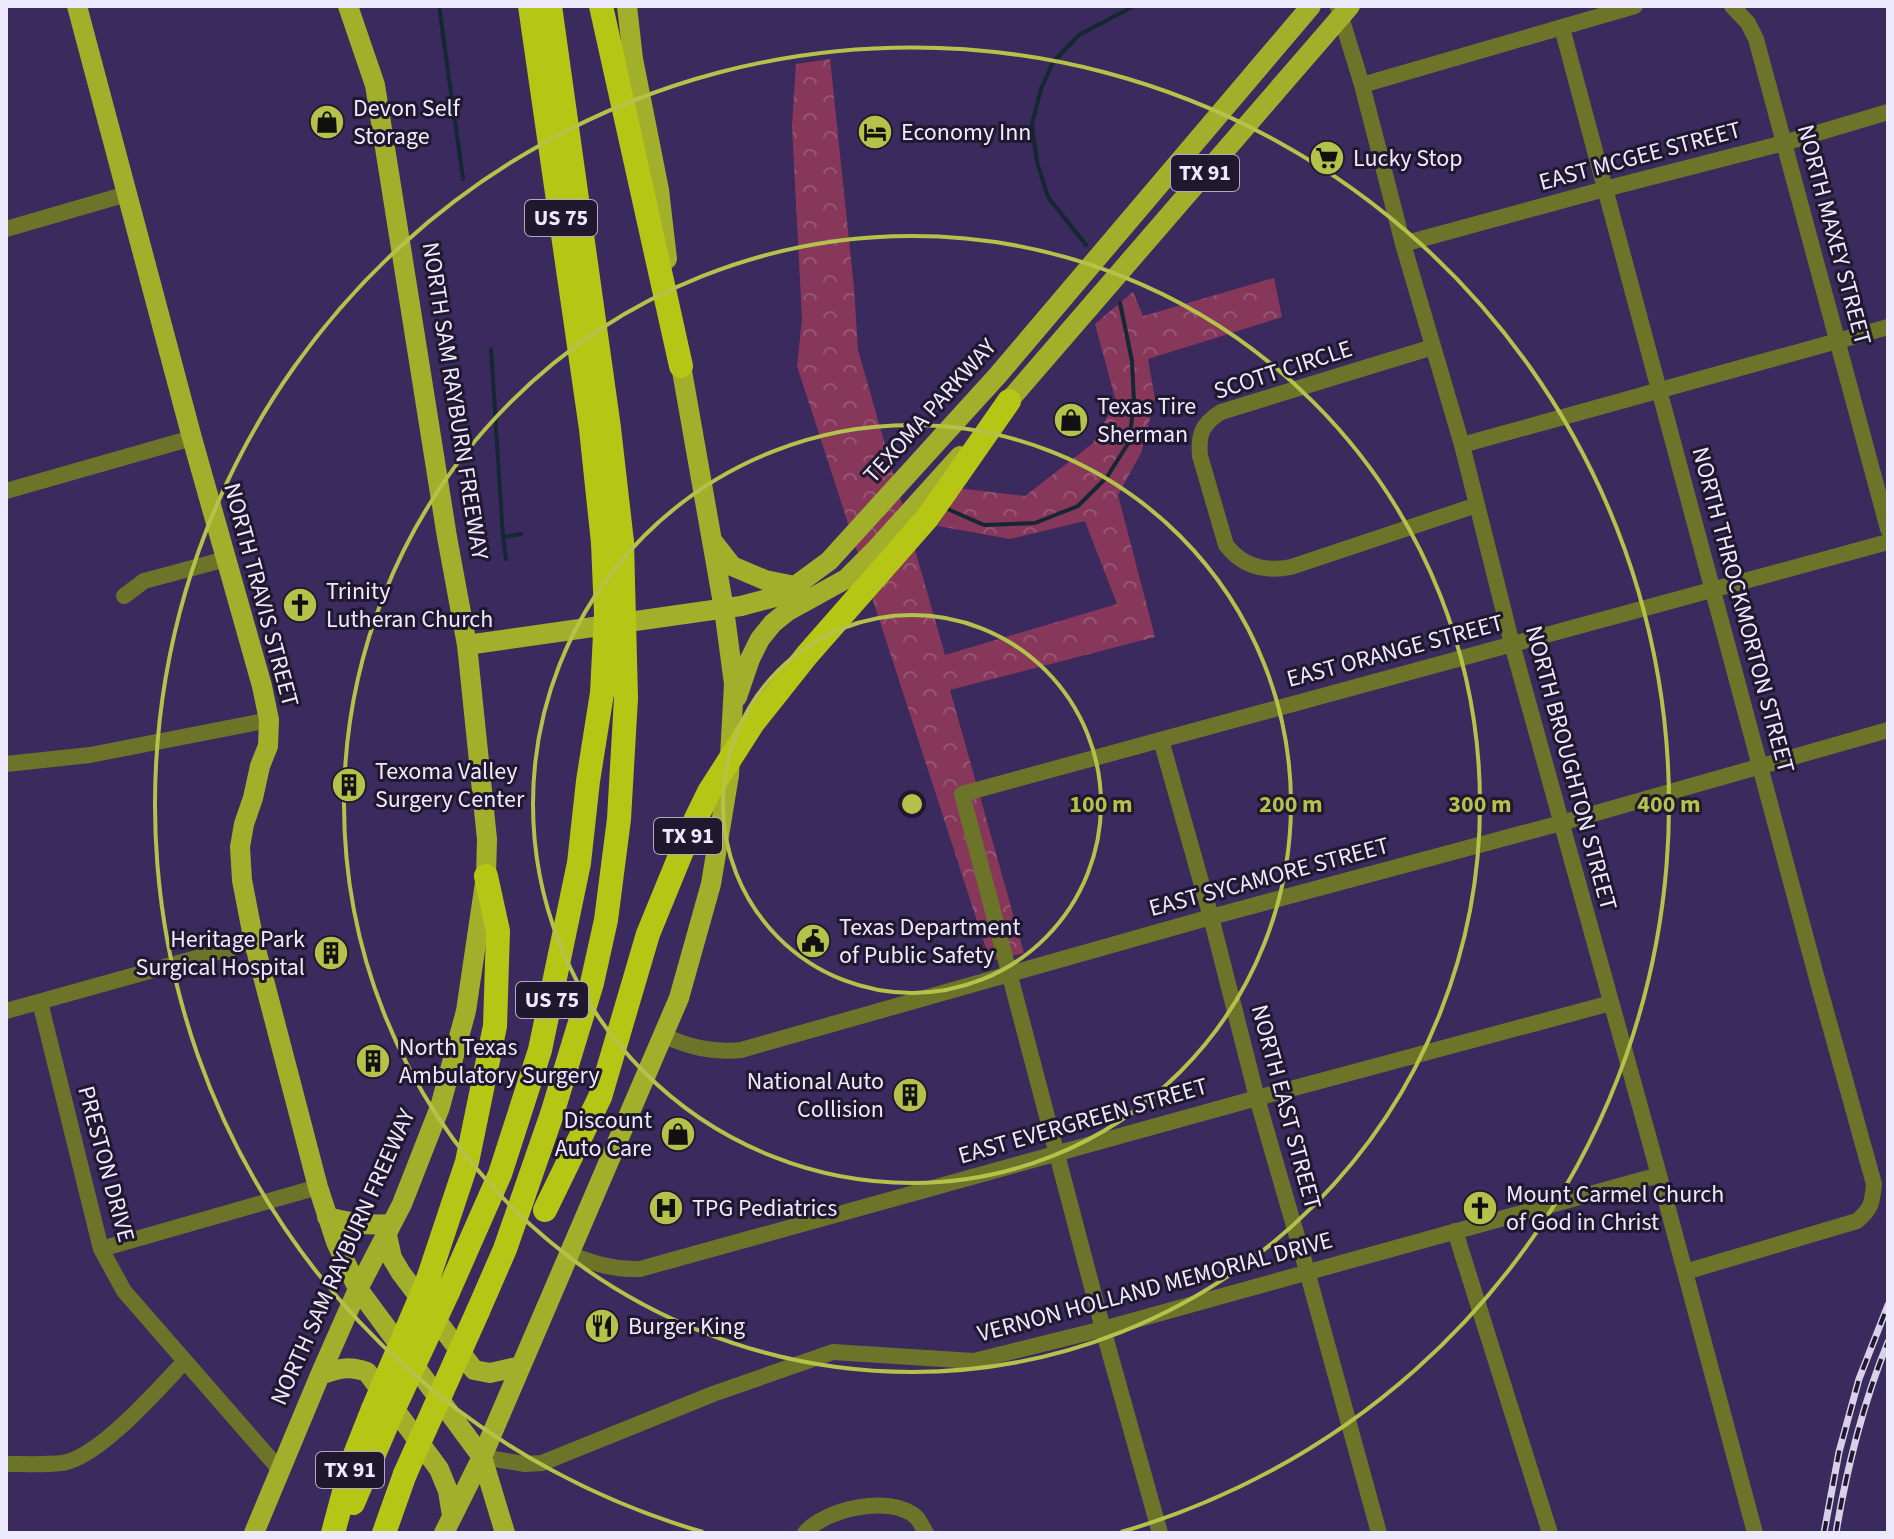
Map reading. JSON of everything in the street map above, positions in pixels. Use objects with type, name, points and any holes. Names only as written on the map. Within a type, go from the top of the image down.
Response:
[{"type":"highway","name":"US 75","points":[[341,1533],[382,1413],[437,1287],[500,1174],[540,1050],[579,863],[602,693],[612,543],[591,429],[530,6]]},
{"type":"highway","name":"US 75","points":[[384,1533],[405,1474],[505,1249],[557,1100],[592,983],[606,920],[619,819],[626,698],[612,543],[609,428],[550,6]]},
{"type":"highway","points":[[601,6],[681,366]]},
{"type":"highway","name":"TX 91","points":[[505,1249],[545,1210],[600,1097],[648,934],[709,792],[753,723],[807,655],[928,517],[1009,401]]},
{"type":"highway","points":[[437,1287],[495,1026],[498,931],[486,876]]},
{"type":"highway","name":"TX 91","points":[[333,1533],[352,1462],[382,1413]]},
{"type":"main road","name":"NORTH TRAVIS STREET","points":[[77,6],[269,720],[268,746],[240,847],[242,880],[254,942],[318,1187],[336,1242],[358,1289],[482,1457],[505,1533]]},
{"type":"main road","name":"NORTH SAM RAYBURN FREEWAY","points":[[254,1533],[358,1289],[389,1230],[425,1149],[440,1107],[466,1011],[486,876],[486,827],[467,645],[375,85],[348,6]]},
{"type":"main road","points":[[448,1525],[482,1457],[679,998],[711,884],[729,775],[734,684],[724,609],[681,366],[659,190],[633,59],[627,6]]},
{"type":"main road","name":"TEXOMA PARKWAY","points":[[467,645],[724,609],[775,597],[829,561],[998,375],[1311,6]]},
{"type":"main road","name":"TX 91","points":[[733,709],[750,659],[773,623],[788,611],[846,579],[876,549],[1009,401],[1343,9]]},
{"type":"main road","points":[[1058,304],[1069,329]]},
{"type":"main road","points":[[712,541],[732,566],[765,580],[795,586]]},
{"type":"main road","points":[[327,1217],[389,1230],[392,1258],[401,1273],[474,1370],[490,1373],[521,1366]]},
{"type":"main road","points":[[320,1375],[351,1367],[367,1372],[439,1469],[448,1491],[448,1525]]},
{"type":"street","points":[[1362,85],[1635,6]]},
{"type":"street","name":"NORTH MAXEY STREET","points":[[1732,6],[1748,23],[1756,39],[1888,529]]},
{"type":"street","name":"NORTH BROUGHTON STREET","points":[[1343,9],[1403,244],[1462,445],[1512,644],[1755,1533]]},
{"type":"street","name":"NORTH THROCKMORTON STREET","points":[[1562,28],[1874,1184],[1872,1204],[1857,1221],[1685,1272]]},
{"type":"street","name":"EAST MCGEE STREET","points":[[1403,244],[1784,143],[1888,112]]},
{"type":"street","points":[[6,229],[127,194]]},
{"type":"street","points":[[1462,445],[1888,327]]},
{"type":"street","name":"SCOTT CIRCLE","points":[[1433,347],[1221,412],[1209,420],[1201,431],[1198,443],[1200,456],[1226,545],[1235,556],[1258,566],[1291,567],[1477,505]]},
{"type":"street","points":[[6,491],[192,438]]},
{"type":"street","name":"EAST ORANGE STREET","points":[[1009,974],[962,794],[1888,542]]},
{"type":"street","points":[[124,596],[144,581],[226,559]]},
{"type":"street","points":[[6,764],[90,755],[269,720]]},
{"type":"street","name":"EAST SYCAMORE STREET","points":[[662,1035],[705,1050],[741,1050],[1888,730]]},
{"type":"street","name":"NORTH EAST STREET","points":[[1161,740],[1379,1533]]},
{"type":"street","points":[[6,1011],[254,942]]},
{"type":"street","points":[[1009,974],[1160,1533]]},
{"type":"street","name":"PRESTON DRIVE","points":[[40,1002],[101,1249],[124,1291],[280,1470]]},
{"type":"street","name":"EAST EVERGREEN STREET","points":[[569,1254],[610,1267],[640,1269],[1611,1003]]},
{"type":"street","name":"VERNON HOLLAND MEMORIAL DRIVE","points":[[482,1457],[525,1464],[542,1463],[713,1394],[833,1352],[974,1361],[1103,1329],[1659,1175]]},
{"type":"street","points":[[101,1249],[318,1187]]},
{"type":"street","points":[[1455,1231],[1550,1533]]},
{"type":"street","points":[[6,1464],[65,1463],[94,1448],[126,1422],[185,1361]]},
{"type":"street","points":[[805,1533],[821,1518],[880,1505],[901,1508],[916,1517],[926,1533]]},
{"type":"green space","points":[[830,59],[858,350],[945,655],[1117,604],[1085,521],[1010,539],[938,526],[957,488],[1025,496],[1092,444],[1116,402],[1095,324],[1133,292],[1143,316],[1274,278],[1282,317],[1148,359],[1155,399],[1141,453],[1118,495],[1155,637],[950,690],[1024,953],[990,961],[797,366],[802,319],[792,126],[796,64]]},
{"type":"waterway","points":[[439,6],[463,179]]},
{"type":"waterway","points":[[1086,245],[1048,197],[1037,162],[1032,124],[1041,89],[1053,62],[1079,35],[1134,6]]},
{"type":"waterway","points":[[943,507],[984,525],[1035,523],[1078,506],[1107,477],[1129,442],[1134,402],[1132,361],[1120,303]]},
{"type":"waterway","points":[[491,349],[506,559]]},
{"type":"waterway","points":[[504,537],[521,534]]},
{"type":"railway","points":[[1824,1533],[1839,1452],[1859,1379],[1888,1305]]},
{"type":"railway","points":[[1836,1533],[1857,1436],[1888,1342]]},
{"type":"place","name":"Devon Self Storage","points":[[327,122]]},
{"type":"place","name":"Economy Inn","points":[[875,132]]},
{"type":"place","name":"Lucky Stop","points":[[1327,158]]},
{"type":"place","name":"Texas Tire Sherman","points":[[1071,420]]},
{"type":"place","name":"Trinity Lutheran Church","points":[[300,605]]},
{"type":"place","name":"Texoma Valley Surgery Center","points":[[349,785]]},
{"type":"place","name":"Texas Department of Public Safety","points":[[813,941]]},
{"type":"place","name":"Heritage Park Surgical Hospital","points":[[331,953]]},
{"type":"place","name":"North Texas Ambulatory Surgery","points":[[373,1061]]},
{"type":"place","name":"National Auto Collision","points":[[910,1095]]},
{"type":"place","name":"Discount Auto Care","points":[[678,1134]]},
{"type":"place","name":"TPG Pediatrics","points":[[666,1208]]},
{"type":"place","name":"Mount Carmel Church of God in Christ","points":[[1480,1208]]},
{"type":"place","name":"Burger King","points":[[602,1326]]}]
